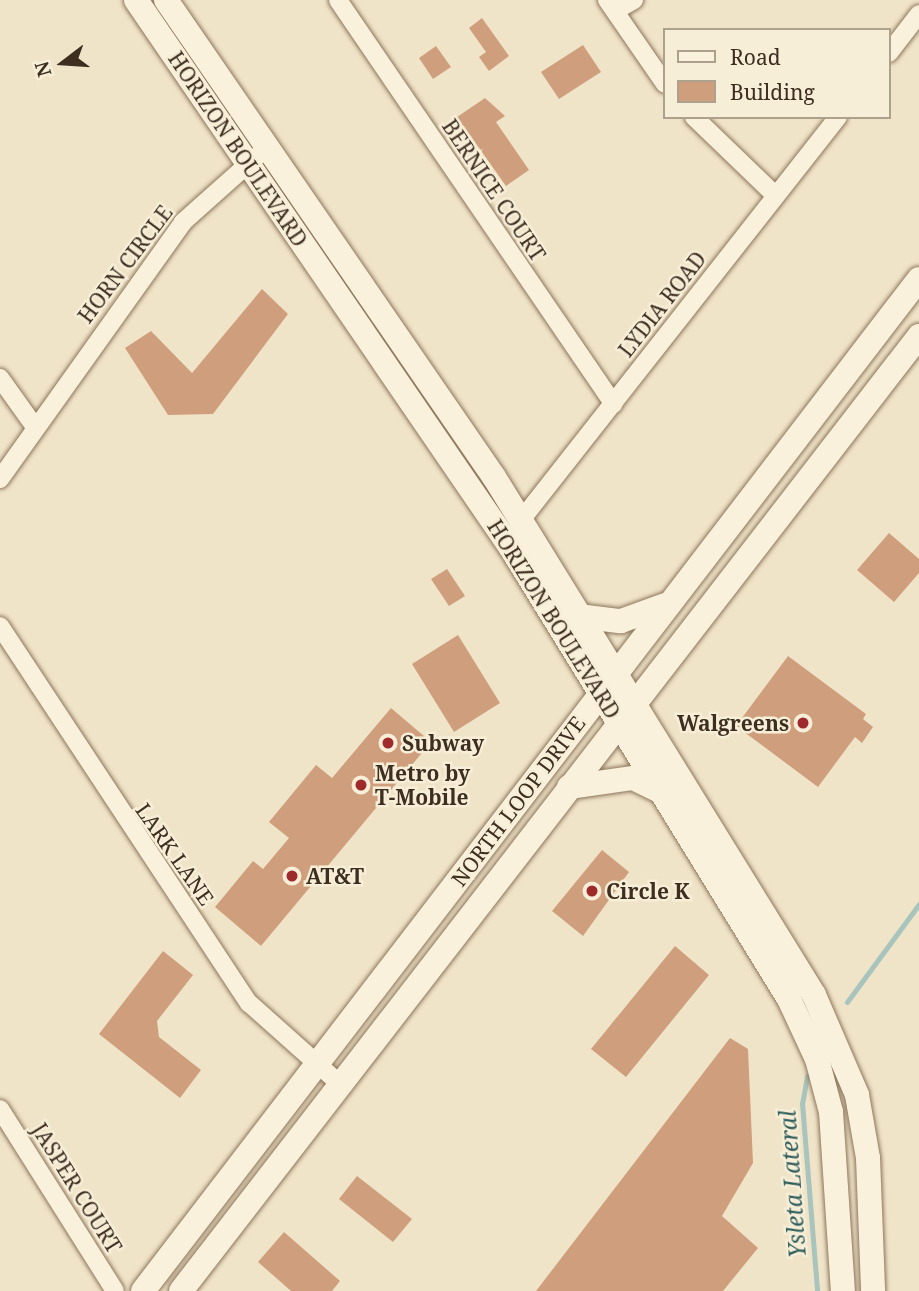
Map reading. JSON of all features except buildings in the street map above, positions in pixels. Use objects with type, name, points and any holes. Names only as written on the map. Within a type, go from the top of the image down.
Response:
[{"type":"main road","name":"HORIZON BOULEVARD","points":[[136,0],[503,537],[789,999],[817,1059],[831,1112],[843,1291]]},
{"type":"main road","name":"HORIZON BOULEVARD","points":[[166,0],[270,145],[586,617],[814,995],[857,1094],[868,1158],[873,1291]]},
{"type":"main road","points":[[294,233],[309,233],[351,265]]},
{"type":"main road","name":"NORTH LOOP DRIVE","points":[[143,1291],[600,691],[919,279]]},
{"type":"main road","name":"NORTH LOOP DRIVE","points":[[181,1291],[919,336]]},
{"type":"main road","points":[[586,617],[621,621],[669,603]]},
{"type":"main road","points":[[569,787],[597,778],[633,778],[662,792]]},
{"type":"street","name":"BERNICE COURT","points":[[338,0],[614,404]]},
{"type":"street","points":[[634,0],[611,6],[664,82]]},
{"type":"street","points":[[891,50],[919,14]]},
{"type":"street","points":[[696,119],[775,195]]},
{"type":"street","name":"LYDIA ROAD","points":[[522,519],[836,119]]},
{"type":"street","name":"HORN CIRCLE","points":[[0,479],[183,222],[270,145]]},
{"type":"street","points":[[0,378],[35,427]]},
{"type":"street","name":"LARK LANE","points":[[0,626],[249,1003],[316,1066],[340,1084]]},
{"type":"street","name":"JASPER COURT","points":[[0,1109],[115,1291]]},
{"type":"waterway","name":"Ysleta Lateral","points":[[847,1002],[919,904]]},
{"type":"waterway","name":"Ysleta Lateral","points":[[807,1076],[802,1103],[817,1291]]},
{"type":"place","name":"Walgreens","points":[[803,723]]},
{"type":"place","name":"Subway","points":[[388,743]]},
{"type":"place","name":"Metro by T-Mobile","points":[[361,785]]},
{"type":"place","name":"AT&T","points":[[292,876]]},
{"type":"place","name":"Circle K","points":[[592,891]]}]
